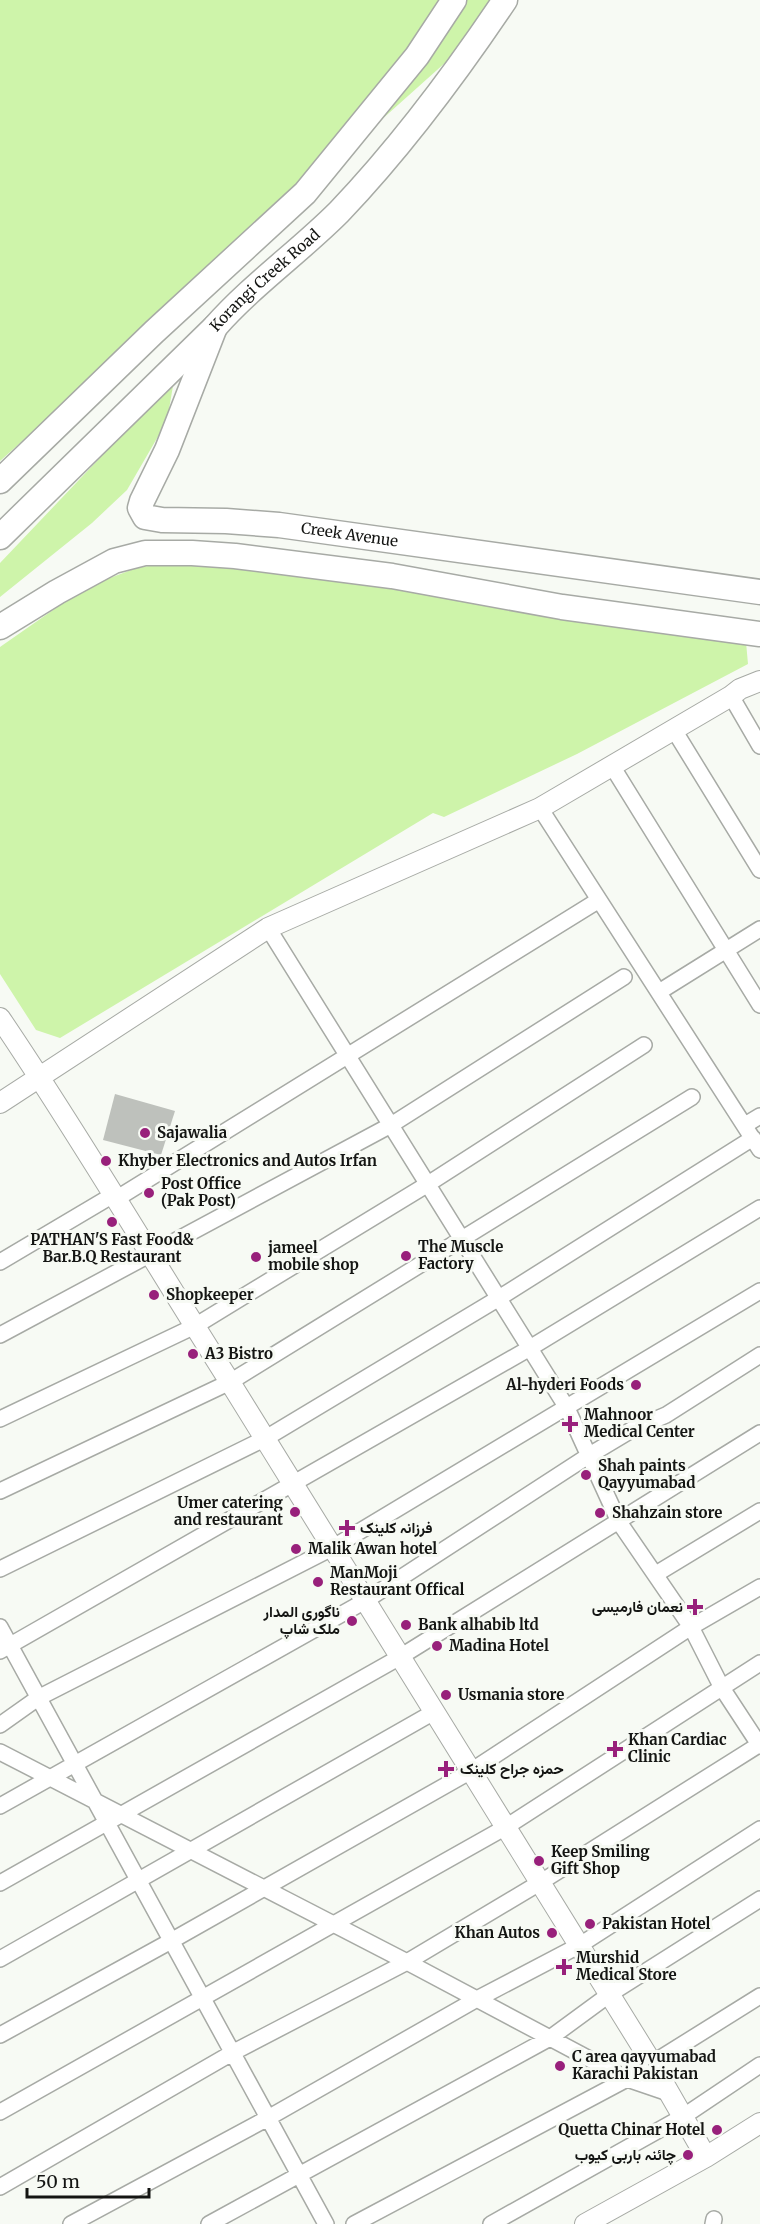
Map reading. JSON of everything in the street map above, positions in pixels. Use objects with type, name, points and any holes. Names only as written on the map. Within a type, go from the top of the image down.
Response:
[{"type":"main road","points":[[0,481],[305,193],[417,56],[454,0]]},
{"type":"main road","name":"Korangi Creek Road","points":[[0,537],[215,327],[232,307],[338,213],[443,90],[505,0]]},
{"type":"main road","name":"Creek Avenue","points":[[215,327],[166,450],[141,501],[140,508],[145,518],[270,524],[760,592]]},
{"type":"main road","points":[[0,627],[114,561],[145,553],[183,553],[235,556],[392,576],[562,607],[760,634]]},
{"type":"street","points":[[0,1103],[268,928],[540,808],[740,689],[760,681]]},
{"type":"street","points":[[731,696],[760,746]]},
{"type":"street","points":[[674,730],[760,870]]},
{"type":"street","points":[[612,766],[760,1005]]},
{"type":"street","points":[[540,808],[753,1138]]},
{"type":"street","points":[[2,1256],[115,1197],[599,900]]},
{"type":"street","points":[[0,2187],[232,2052],[407,1962],[541,1882],[760,1745],[722,1688],[691,1627],[619,1522],[567,1408],[268,928]]},
{"type":"street","points":[[659,992],[760,929]]},
{"type":"street","points":[[0,1335],[391,1125],[624,977]]},
{"type":"street","points":[[0,1018],[40,1077],[266,1438],[610,1994],[684,2116],[706,2157]]},
{"type":"street","points":[[0,1419],[195,1326],[428,1184],[644,1045]]},
{"type":"street","points":[[0,1491],[230,1382],[693,1097]]},
{"type":"street","points":[[0,1569],[266,1438],[499,1298],[753,1138],[760,1116]]},
{"type":"street","points":[[5,1648],[530,1348],[760,1208]]},
{"type":"street","points":[[0,1725],[38,1698],[332,1548],[760,1291]]},
{"type":"street","points":[[0,1806],[365,1601],[588,1456],[633,1429],[666,1415],[760,1355]]},
{"type":"street","points":[[0,1882],[400,1657],[760,1433]]},
{"type":"street","points":[[656,1574],[760,1511]]},
{"type":"street","points":[[0,2035],[471,1771],[691,1627],[760,1587]]},
{"type":"street","points":[[0,1627],[5,1648],[38,1698],[326,2224]]},
{"type":"street","points":[[0,2112],[506,1827],[760,1663]]},
{"type":"street","points":[[0,1959],[435,1712]]},
{"type":"street","points":[[0,1752],[407,1962],[627,2079],[671,2094]]},
{"type":"street","points":[[71,2224],[268,2118],[477,1999],[580,1945],[760,1829]]},
{"type":"street","points":[[209,2224],[550,2038],[610,1994],[760,1899]]},
{"type":"street","points":[[354,2224],[627,2079],[760,1996]]},
{"type":"street","points":[[491,2224],[684,2116],[760,2065]]},
{"type":"street","points":[[585,2224],[706,2157],[760,2123]]},
{"type":"green space","points":[[0,0],[505,0],[484,28],[0,461]]},
{"type":"green space","points":[[174,380],[167,421],[127,490],[92,523],[0,597],[0,563]]},
{"type":"green space","points":[[190,562],[254,567],[746,642],[748,664],[577,754],[444,817],[433,813],[60,1038],[36,1030],[0,974],[0,647],[86,587],[139,567]]},
{"type":"building","points":[[115,1094],[175,1111],[161,1155],[103,1140]]},
{"type":"place","name":"Sajawalia","points":[[145,1133]]},
{"type":"place","name":"Khyber Electronics and Autos Irfan","points":[[106,1161]]},
{"type":"place","name":"Post Office (Pak Post)","points":[[149,1193]]},
{"type":"place","name":"PATHAN'S Fast Food& Bar.B.Q Restaurant","points":[[112,1222]]},
{"type":"place","name":"The Muscle Factory","points":[[406,1256]]},
{"type":"place","name":"jameel mobile shop","points":[[256,1257]]},
{"type":"place","name":"Shopkeeper","points":[[154,1295]]},
{"type":"place","name":"A3 Bistro","points":[[193,1354]]},
{"type":"place","name":"Al-hyderi Foods","points":[[636,1385]]},
{"type":"place","name":"Mahnoor Medical Center","points":[[570,1424]]},
{"type":"place","name":"Shah paints Qayyumabad","points":[[586,1475]]},
{"type":"place","name":"Umer catering and restaurant","points":[[295,1512]]},
{"type":"place","name":"Shahzain store","points":[[600,1513]]},
{"type":"place","name":"فرزانہ کلینک","points":[[347,1528]]},
{"type":"place","name":"Malik Awan hotel","points":[[296,1549]]},
{"type":"place","name":"ManMoji Restaurant Offical","points":[[318,1582]]},
{"type":"place","name":"نعمان فارمیسی","points":[[695,1607]]},
{"type":"place","name":"ناگوری المدار ملک شاپ","points":[[352,1621]]},
{"type":"place","name":"Bank alhabib ltd","points":[[406,1625]]},
{"type":"place","name":"Madina Hotel","points":[[437,1646]]},
{"type":"place","name":"Usmania store","points":[[446,1695]]},
{"type":"place","name":"Khan Cardiac Clinic","points":[[615,1749]]},
{"type":"place","name":"حمزہ جراح کلینک","points":[[446,1769]]},
{"type":"place","name":"Keep Smiling Gift Shop","points":[[539,1861]]},
{"type":"place","name":"Pakistan Hotel","points":[[590,1924]]},
{"type":"place","name":"Khan Autos","points":[[552,1933]]},
{"type":"place","name":"Murshid Medical Store","points":[[564,1967]]},
{"type":"place","name":"C area qayyumabad Karachi Pakistan","points":[[560,2066]]},
{"type":"place","name":"Quetta Chinar Hotel","points":[[717,2130]]},
{"type":"place","name":"چائنہ باربی کیوب","points":[[688,2155]]}]
